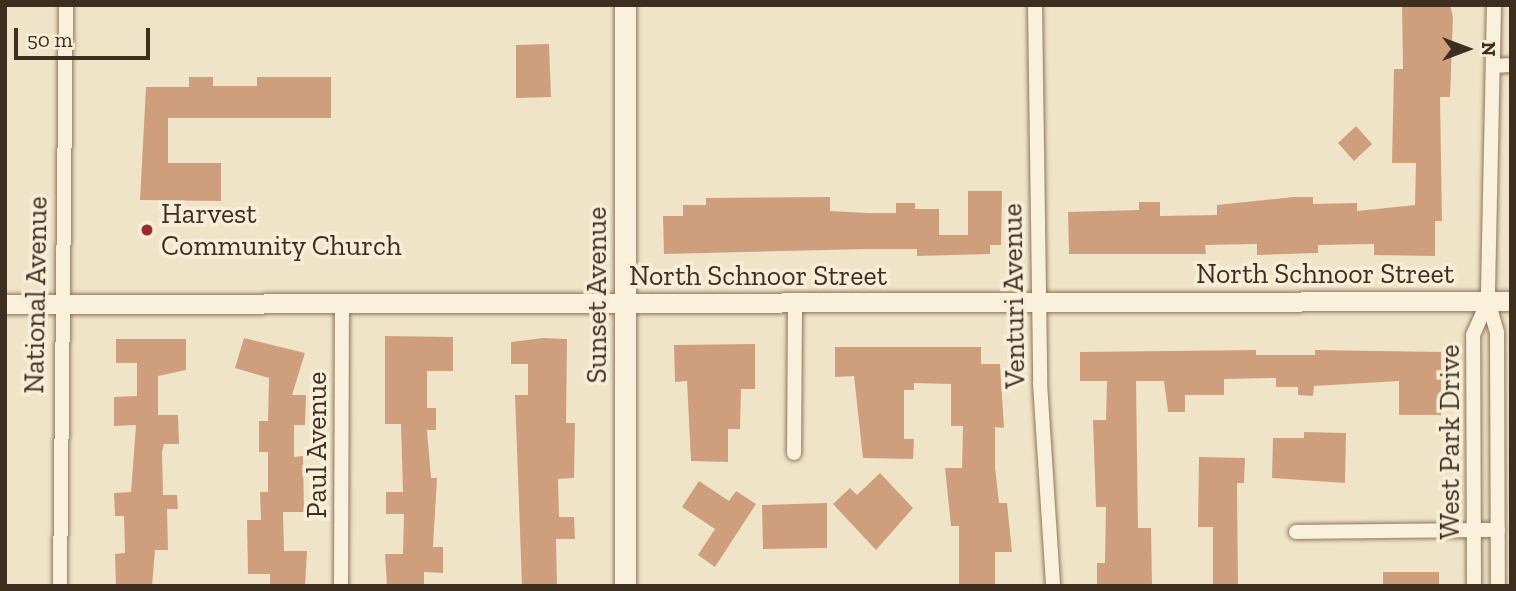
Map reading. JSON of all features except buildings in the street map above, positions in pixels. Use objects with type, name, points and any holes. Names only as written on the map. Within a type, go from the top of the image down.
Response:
[{"type":"main road","name":"Sunset Avenue","points":[[625,5],[625,586]]},
{"type":"street","name":"National Avenue","points":[[60,586],[59,304],[65,5]]},
{"type":"street","name":"Venturi Avenue","points":[[1035,5],[1037,303],[1053,586]]},
{"type":"street","name":"West Park Drive","points":[[1494,5],[1488,301],[1497,334],[1498,586]]},
{"type":"street","points":[[1494,66],[1511,65]]},
{"type":"street","name":"West Park Drive","points":[[1474,586],[1473,335],[1488,301]]},
{"type":"street","name":"North Schnoor Street","points":[[5,304],[624,305],[1511,301]]},
{"type":"street","points":[[794,453],[795,304]]},
{"type":"street","name":"Paul Avenue","points":[[341,586],[342,305]]},
{"type":"street","points":[[1296,532],[1498,530]]},
{"type":"place","name":"Harvest Community Church","points":[[147,230]]}]
